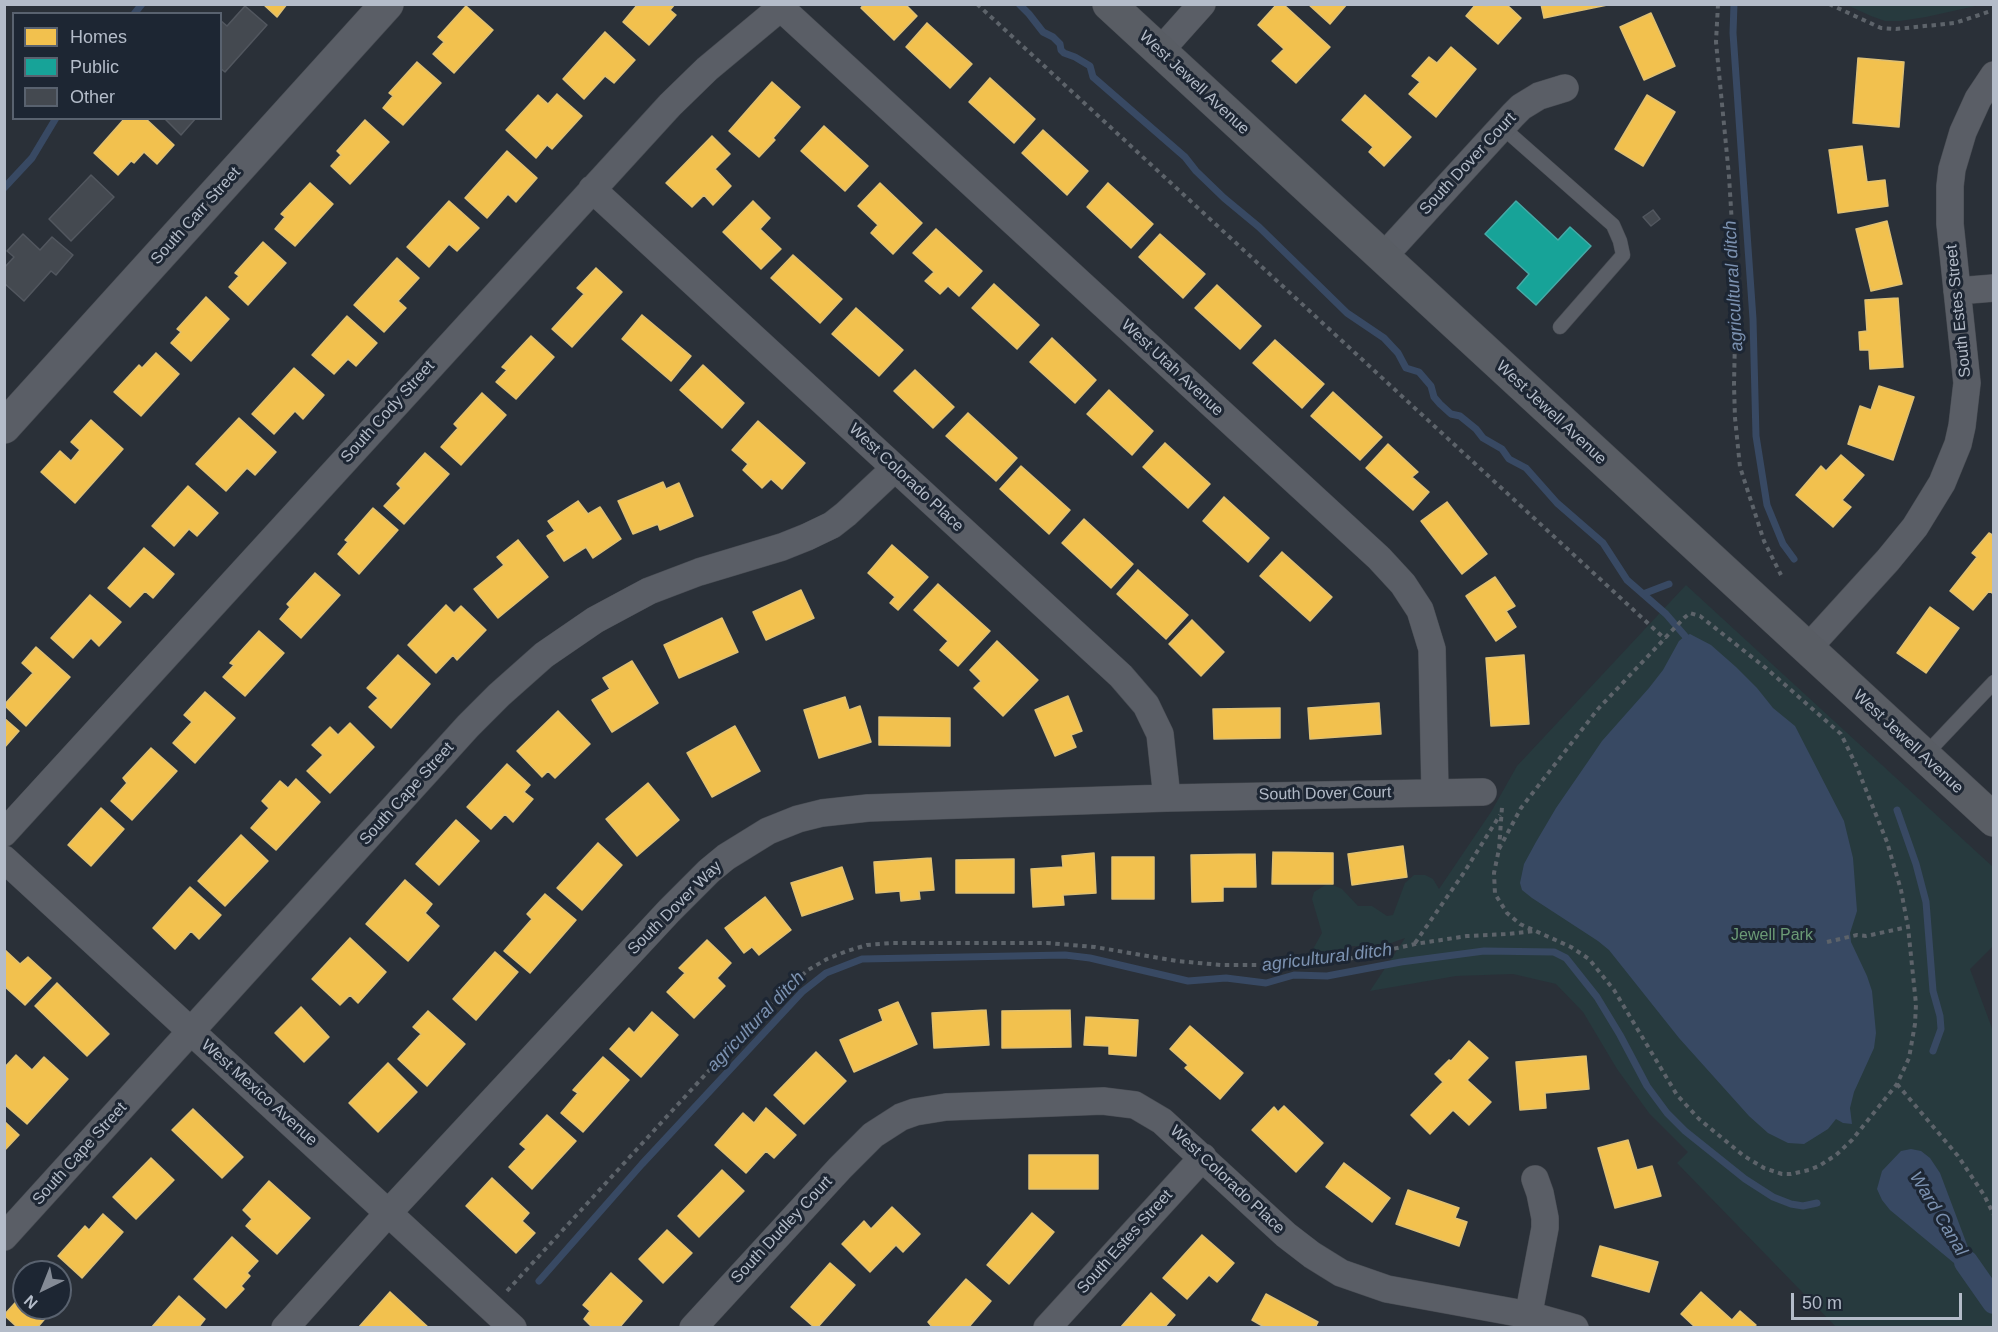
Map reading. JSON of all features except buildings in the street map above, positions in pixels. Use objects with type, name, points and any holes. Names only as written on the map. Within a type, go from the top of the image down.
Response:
[{"type":"main road","name":"West Jewell Avenue","points":[[1109,4],[1994,820]]},
{"type":"street","name":"South Carr Street","points":[[4,427],[387,4]]},
{"type":"street","points":[[1160,51],[1202,4]]},
{"type":"street","name":"South Cody Street","points":[[4,833],[592,189],[692,83],[783,6]]},
{"type":"street","name":"West Utah Avenue","points":[[783,6],[1379,558],[1403,584],[1420,610],[1431,640],[1435,792]]},
{"type":"street","name":"South Estes Street","points":[[1807,649],[1916,527],[1946,476],[1958,444],[1967,383],[1950,203],[1953,169],[1961,138],[1971,114],[1994,75]]},
{"type":"street","name":"South Dover Court","points":[[1383,257],[1517,111],[1539,96],[1565,88]]},
{"type":"street","name":"West Colorado Place","points":[[592,189],[1113,668],[1136,692],[1146,705],[1160,734],[1167,798]]},
{"type":"street","points":[[1957,291],[1994,288]]},
{"type":"street","name":"South Cape Street","points":[[4,1237],[468,726],[544,655],[595,620],[649,591],[699,572],[782,547],[832,525],[895,468]]},
{"type":"street","name":"South Dover Court","points":[[1167,798],[1483,792]]},
{"type":"street","name":"South Dover Way","points":[[389,1212],[688,891],[726,857],[768,831],[798,819],[822,813],[868,808],[1167,798]]},
{"type":"street","name":"West Mexico Avenue","points":[[4,859],[513,1328]]},
{"type":"street","name":"West Colorado Place","points":[[873,1135],[901,1117],[931,1108],[1119,1102],[1135,1105],[1178,1133],[1286,1235],[1341,1273],[1387,1289],[1527,1321],[1575,1328]]},
{"type":"street","name":"South Dudley Court","points":[[693,1328],[873,1135]]},
{"type":"street","name":"South Estes Street","points":[[1047,1328],[1203,1157]]},
{"type":"street","points":[[1527,1321],[1545,1228],[1540,1193],[1535,1179]]},
{"type":"street","points":[[285,1328],[389,1212]]},
{"type":"lane","points":[[1502,127],[1612,225],[1620,241],[1623,255],[1560,327]]},
{"type":"lane","points":[[1924,756],[1994,682]]},
{"type":"path","points":[[977,4],[1665,639]]},
{"type":"path","points":[[1718,4],[1716,42],[1729,176],[1736,289],[1734,385],[1740,467],[1764,541],[1781,575]]},
{"type":"path","points":[[1829,4],[1881,28],[1896,29],[1955,23],[1994,10]]},
{"type":"path","points":[[1483,792],[1503,795],[1499,849],[1494,873],[1495,894],[1507,913],[1520,924],[1571,946],[1589,959],[1614,990],[1677,1095],[1699,1119],[1743,1156],[1764,1168],[1782,1174],[1791,1174],[1820,1166],[1852,1140],[1898,1084],[1909,1058],[1915,1024],[1916,1004],[1908,927],[1887,842],[1856,765],[1841,734],[1767,669],[1700,616],[1690,613],[1684,618],[1598,709],[1521,808],[1499,849]]},
{"type":"path","points":[[1414,944],[1502,812]]},
{"type":"path","points":[[1827,942],[1857,934],[1866,936],[1908,927]]},
{"type":"path","points":[[505,1293],[769,1005],[808,970],[827,959],[867,945],[1005,942],[1095,947],[1177,961],[1221,965],[1299,965],[1348,960],[1414,944],[1467,936],[1536,930]]},
{"type":"path","points":[[1898,1084],[1958,1156],[1984,1195],[1994,1215]]},
{"type":"green space","points":[[1847,5],[1980,5],[1926,17],[1885,21]]},
{"type":"green space","name":"Jewell Park","points":[[1686,585],[1993,867],[1993,946],[1970,969],[1993,1031],[1993,1327],[1836,1327],[1677,1163],[1688,1152],[1649,1113],[1617,1069],[1583,1012],[1556,984],[1513,974],[1456,976],[1370,991],[1405,938],[1380,947],[1353,946],[1337,954],[1321,958],[1313,956],[1313,949],[1322,933],[1312,899],[1314,892],[1327,884],[1335,886],[1342,889],[1358,906],[1372,906],[1387,916],[1393,915],[1405,883],[1414,875],[1425,875],[1433,879],[1439,889],[1491,812],[1517,766]]},
{"type":"water","points":[[1690,634],[1711,645],[1757,688],[1773,708],[1795,726],[1844,821],[1853,858],[1857,911],[1850,933],[1851,942],[1872,991],[1876,1033],[1874,1048],[1854,1092],[1850,1108],[1852,1124],[1836,1119],[1828,1129],[1804,1144],[1788,1143],[1768,1133],[1749,1116],[1679,1038],[1609,950],[1532,898],[1522,890],[1520,883],[1524,864],[1556,808],[1602,741],[1663,670],[1679,641]]},
{"type":"water","points":[[1911,1149],[1921,1151],[1930,1158],[1940,1173],[1983,1287],[1890,1210],[1882,1200],[1877,1189],[1882,1171],[1901,1151]]},
{"type":"waterway","points":[[136,12],[142,4]]},
{"type":"waterway","points":[[1019,4],[1043,32],[1060,44],[1064,53],[1090,66],[1093,77],[1185,157],[1224,198],[1259,227],[1347,313],[1384,338],[1398,353],[1406,368],[1419,372],[1431,386],[1434,397],[1440,404],[1451,414],[1460,416],[1483,438],[1502,449],[1509,459],[1526,468],[1557,503],[1603,543],[1627,580],[1666,614],[1685,636]]},
{"type":"waterway","name":"agricultural ditch","points":[[1734,4],[1733,33],[1753,319],[1756,436],[1767,505],[1783,544],[1794,559]]},
{"type":"waterway","points":[[4,188],[32,158],[55,120]]},
{"type":"waterway","points":[[1643,594],[1669,584]]},
{"type":"waterway","name":"agricultural ditch","points":[[1897,810],[1916,864],[1926,902],[1933,991],[1941,1029],[1933,1051]]},
{"type":"waterway","name":"agricultural ditch","points":[[539,1281],[642,1164],[802,992],[826,973],[862,959],[1065,955],[1090,958],[1188,981],[1226,978],[1266,983],[1294,975],[1327,976],[1401,962],[1484,951],[1554,952],[1566,958],[1597,997],[1647,1086],[1667,1113],[1685,1131],[1745,1179],[1773,1197],[1803,1206],[1817,1203]]},
{"type":"waterway","name":"Ward Canal","points":[[1966,1262],[1994,1302]]}]
